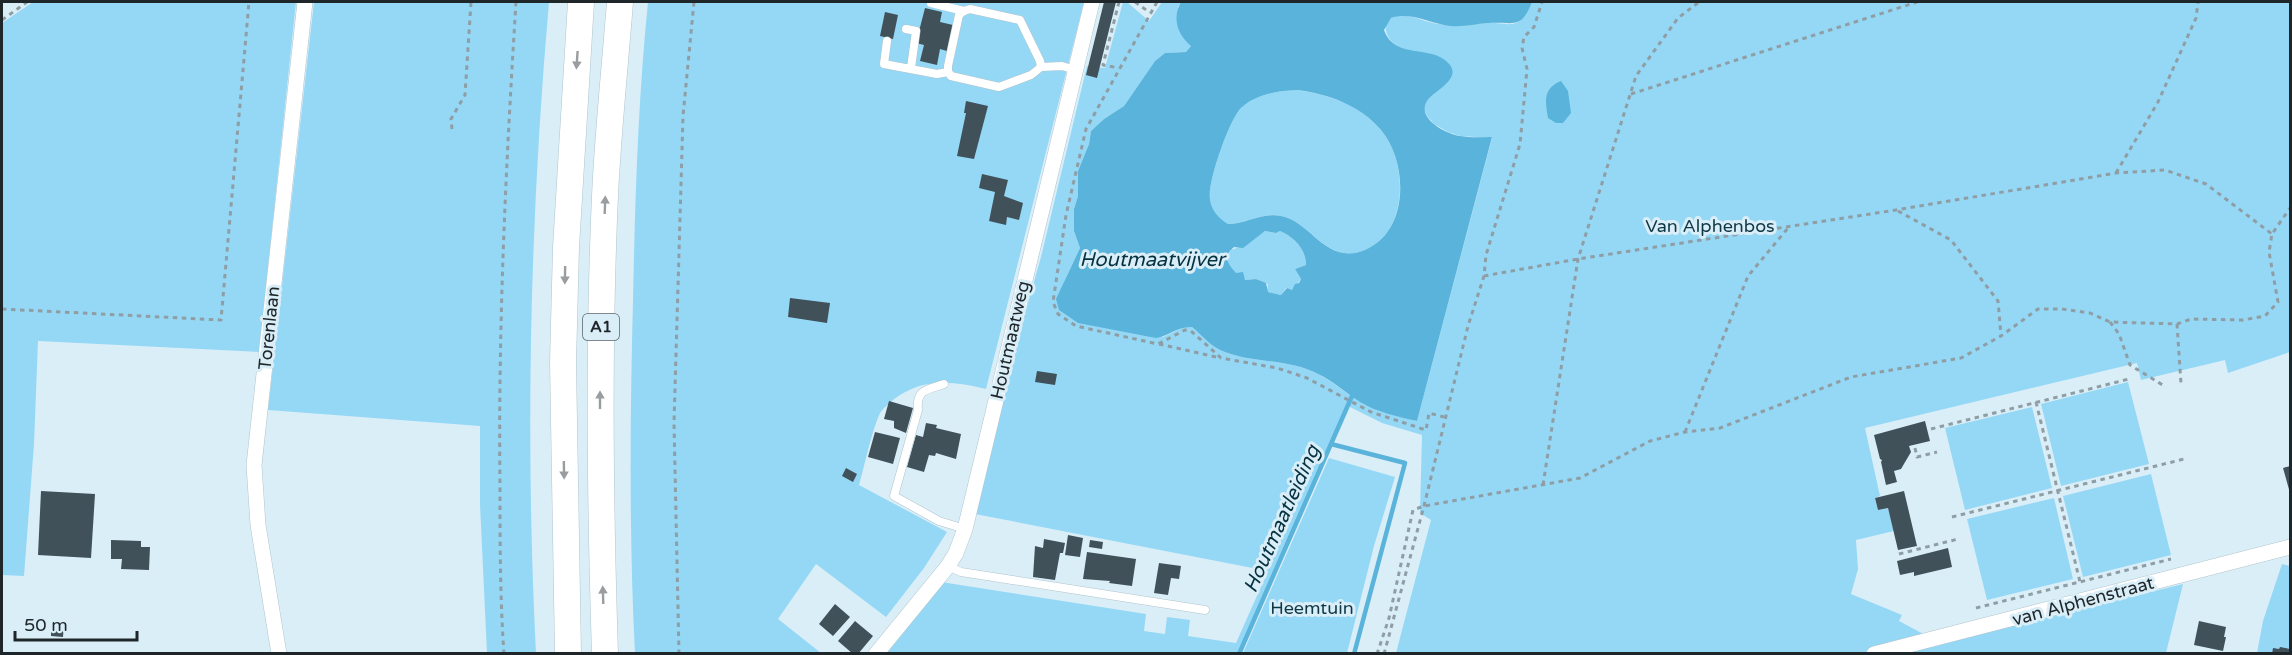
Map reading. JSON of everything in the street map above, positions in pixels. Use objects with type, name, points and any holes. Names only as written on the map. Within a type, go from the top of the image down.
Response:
[{"type":"highway","name":"A1","points":[[568,654],[564,521],[563,339],[566,236],[581,2]]},
{"type":"highway","name":"A1","points":[[605,654],[600,490],[600,360],[605,194],[620,2]]},
{"type":"street","name":"Torenlaan","points":[[279,654],[258,525],[254,465],[305,2]]},
{"type":"street","name":"Houtmaatweg","points":[[876,654],[948,566],[956,553],[965,529],[1092,2]]},
{"type":"street","name":"van Alphenstraat","points":[[1874,654],[2290,547]]},
{"type":"lane","points":[[931,3],[964,11]]},
{"type":"lane","points":[[948,72],[958,15],[970,9],[1020,20],[1041,67]]},
{"type":"lane","points":[[906,29],[916,31],[911,68]]},
{"type":"lane","points":[[887,41],[884,64],[938,74],[948,72],[957,79],[999,87],[1031,75],[1041,67],[1062,66],[1075,70]]},
{"type":"lane","points":[[944,384],[922,392],[917,400],[918,410],[894,496],[939,521],[965,529]]},
{"type":"lane","points":[[948,566],[961,572],[1205,610]]},
{"type":"path","points":[[2,20],[27,2]]},
{"type":"path","points":[[2,309],[220,320],[249,2]]},
{"type":"path","points":[[452,129],[451,119],[465,95],[471,2]]},
{"type":"path","points":[[504,654],[501,613],[499,377],[509,114],[516,2]]},
{"type":"path","points":[[679,654],[674,423],[683,116],[694,2]]},
{"type":"path","points":[[1119,2],[1103,65],[1119,68]]},
{"type":"path","points":[[1135,2],[1149,12]]},
{"type":"path","points":[[1157,2],[1149,12],[1086,129],[1066,214],[1053,302],[1058,314],[1076,326],[1277,368],[1307,378],[1371,412],[1426,430],[1429,413],[1444,417]]},
{"type":"path","points":[[1384,654],[1424,506],[1444,417],[1484,276],[1486,255],[1520,144],[1527,69],[1522,48],[1524,37],[1534,27],[1542,2]]},
{"type":"path","points":[[1543,485],[1578,259],[1636,76],[1678,18],[1699,2]]},
{"type":"path","points":[[1631,94],[1917,2]]},
{"type":"path","points":[[2116,173],[2158,102],[2196,18],[2198,2]]},
{"type":"path","points":[[1484,276],[2116,173],[2165,170],[2206,184],[2272,234]]},
{"type":"path","points":[[1377,654],[1389,618],[1413,510],[1424,506],[1581,478],[1650,441],[1684,432],[1720,428],[1851,377],[1961,358],[2001,336],[2038,309],[2062,309],[2090,314],[2110,322],[2177,324],[2191,320],[2243,320],[2265,316],[2278,302],[2270,252],[2272,234],[2290,208]]},
{"type":"path","points":[[1896,210],[1951,240],[1998,301],[2001,336]]},
{"type":"path","points":[[1684,432],[1748,276],[1789,226]]},
{"type":"path","points":[[2110,322],[2119,334],[2130,365],[2166,387]]},
{"type":"path","points":[[2177,324],[2181,384]]},
{"type":"path","points":[[1158,344],[1185,330],[1191,331],[1221,358]]},
{"type":"path","points":[[1931,429],[2129,379]]},
{"type":"path","points":[[2036,402],[2080,582]]},
{"type":"path","points":[[1915,448],[1917,457],[1937,452]]},
{"type":"path","points":[[1952,517],[2184,459]]},
{"type":"path","points":[[1899,554],[1958,539]]},
{"type":"path","points":[[1976,609],[2171,560]]},
{"type":"green space","points":[[33,2],[296,2],[259,352],[38,341],[34,444],[24,576],[2,575],[2,23]]},
{"type":"green space","points":[[314,2],[549,2],[537,164],[531,327],[531,490],[536,653],[487,653],[480,505],[480,426],[268,410]]},
{"type":"green space","points":[[648,2],[1084,2],[986,389],[950,383],[915,387],[893,400],[880,413],[868,449],[859,485],[947,532],[924,568],[886,617],[816,564],[778,619],[821,653],[635,654],[631,521],[632,344],[638,151]]},
{"type":"green space","name":"Van Alphenbos","points":[[1123,2],[1127,2],[1149,21],[1162,2],[1181,2],[1178,7],[1191,46],[1186,52],[1165,53],[1155,61],[1124,106],[1091,131],[1089,144],[1078,171],[1078,196],[1074,209],[1074,231],[1080,248],[1064,282],[1163,337],[1184,327],[1192,327],[1220,350],[1306,369],[1324,377],[1364,404],[1417,421],[1492,138],[1460,136],[1448,132],[1434,124],[1427,116],[1424,108],[1427,100],[1423,53],[1403,49],[1393,43],[1386,30],[1386,25],[1391,18],[1406,16],[1447,25],[1513,24],[1524,17],[1532,2],[2290,2],[2290,352],[2228,373],[2225,360],[2141,380],[2137,363],[1865,428],[1880,496],[1875,498],[1878,510],[1888,508],[1894,531],[1856,540],[1858,569],[1851,594],[1902,615],[1899,621],[1929,637],[1861,654],[1396,653],[1431,520],[1420,513],[1422,435],[1382,423],[1348,406],[1239,653],[882,654],[941,582],[1146,614],[1144,631],[1165,634],[1167,617],[1190,620],[1188,636],[1236,643],[1268,571],[975,514],[1003,391],[1041,257],[1087,66],[1105,68]]},
{"type":"green space","points":[[1297,90],[1332,98],[1353,107],[1381,130],[1390,144],[1399,177],[1400,195],[1397,213],[1390,228],[1379,241],[1365,250],[1352,253],[1330,248],[1302,226],[1281,216],[1268,216],[1227,224],[1213,210],[1210,191],[1215,166],[1236,115],[1247,103],[1260,96]]},
{"type":"green space","points":[[1265,231],[1276,233],[1280,231],[1298,244],[1304,254],[1306,265],[1295,269],[1301,279],[1292,290],[1286,288],[1281,295],[1267,292],[1268,284],[1256,279],[1245,280],[1232,271],[1228,264],[1231,250],[1245,245]]},
{"type":"green space","points":[[2128,382],[2149,464],[2061,486],[2041,404]]},
{"type":"green space","points":[[2032,407],[2052,488],[1965,510],[1945,428]]},
{"type":"green space","name":"Heemtuin","points":[[1329,458],[1395,477],[1374,546],[1347,653],[1243,653]]},
{"type":"green space","points":[[2151,474],[2171,555],[2083,577],[2063,496]]},
{"type":"green space","points":[[2054,498],[2073,579],[1987,600],[1967,519]]},
{"type":"green space","points":[[2282,564],[2290,566],[2290,653],[2257,653],[2263,621]]},
{"type":"green space","points":[[2183,584],[2166,653],[1897,654]]},
{"type":"water","name":"Houtmaatvijver","points":[[1181,2],[1532,2],[1524,17],[1515,23],[1451,26],[1414,17],[1399,16],[1391,18],[1384,30],[1389,40],[1397,45],[1443,58],[1450,65],[1452,76],[1430,97],[1425,108],[1426,114],[1434,124],[1454,135],[1492,137],[1417,421],[1367,406],[1329,380],[1306,369],[1220,350],[1192,327],[1182,328],[1156,338],[1078,323],[1059,310],[1056,299],[1080,248],[1074,231],[1074,209],[1078,196],[1078,171],[1089,144],[1091,131],[1124,106],[1155,61],[1165,53],[1186,52],[1191,46],[1177,26],[1178,8]],"holes":[[[1297,90],[1320,94],[1353,107],[1373,121],[1390,144],[1400,177],[1397,212],[1390,228],[1380,241],[1365,250],[1351,253],[1329,248],[1302,226],[1281,216],[1268,216],[1228,224],[1212,207],[1210,191],[1215,166],[1225,138],[1241,108],[1260,96]],[[1265,231],[1276,233],[1280,231],[1298,244],[1304,254],[1306,265],[1295,269],[1301,279],[1299,283],[1295,284],[1292,290],[1287,288],[1281,295],[1268,292],[1266,283],[1256,279],[1245,280],[1243,272],[1236,273],[1227,257],[1234,247],[1243,248]]]},
{"type":"water","points":[[1561,81],[1568,91],[1571,113],[1563,123],[1556,123],[1548,118],[1547,96],[1551,87]]},
{"type":"building","points":[[1104,2],[1116,2],[1097,78],[1086,75]]},
{"type":"building","points":[[925,8],[942,12],[940,22],[953,25],[947,51],[940,49],[937,65],[920,61],[924,45],[916,43]]},
{"type":"building","points":[[885,12],[898,15],[893,39],[880,36]]},
{"type":"building","points":[[966,101],[988,106],[974,159],[957,156],[966,113],[964,113]]},
{"type":"building","points":[[982,174],[1008,180],[1004,196],[1023,203],[1019,220],[1007,217],[1006,225],[989,221],[995,192],[979,188]]},
{"type":"building","points":[[790,298],[830,303],[827,323],[788,317]]},
{"type":"building","points":[[1037,371],[1057,374],[1055,385],[1035,382]]},
{"type":"building","points":[[889,401],[913,408],[906,433],[894,428],[894,421],[884,419]]},
{"type":"building","points":[[1925,421],[1930,441],[1909,446],[1911,452],[1901,469],[1894,471],[1897,482],[1886,485],[1882,460],[1874,435]]},
{"type":"building","points":[[926,423],[961,434],[956,459],[936,453],[935,456],[929,455],[924,472],[907,467],[916,435],[923,437]]},
{"type":"building","points":[[875,432],[900,438],[893,464],[868,457]]},
{"type":"building","points":[[2290,466],[2290,493],[2283,468]]},
{"type":"building","points":[[846,468],[857,474],[853,482],[842,476]]},
{"type":"building","points":[[41,491],[95,494],[91,558],[38,555]]},
{"type":"building","points":[[1904,491],[1917,546],[1898,550],[1888,508],[1878,510],[1875,498]]},
{"type":"building","points":[[1068,535],[1083,538],[1080,557],[1065,555]]},
{"type":"building","points":[[1044,539],[1065,543],[1063,553],[1060,553],[1055,580],[1033,577],[1035,546],[1043,548]]},
{"type":"building","points":[[111,540],[141,541],[141,547],[150,547],[149,570],[121,569],[122,559],[111,559]]},
{"type":"building","points":[[1090,540],[1103,542],[1102,549],[1089,547]]},
{"type":"building","points":[[1948,548],[1952,567],[1914,576],[1914,572],[1900,575],[1897,561]]},
{"type":"building","points":[[1087,552],[1136,559],[1132,586],[1109,583],[1110,581],[1083,579]]},
{"type":"building","points":[[1159,563],[1181,566],[1179,579],[1171,578],[1168,595],[1154,593]]},
{"type":"building","points":[[835,604],[850,617],[833,636],[819,624]]},
{"type":"building","points":[[855,621],[873,636],[858,654],[853,654],[838,641]]},
{"type":"building","points":[[2199,621],[2226,627],[2223,651],[2194,645]]},
{"type":"building","points":[[51,622],[64,623],[63,637],[51,636]]},
{"type":"building","points":[[2280,647],[2290,649],[2290,654],[2272,654],[2273,648],[2279,649]]},
{"type":"waterway","name":"Houtmaatleiding","points":[[1239,654],[1352,396]]},
{"type":"waterway","points":[[1331,444],[1405,463],[1354,654]]}]
